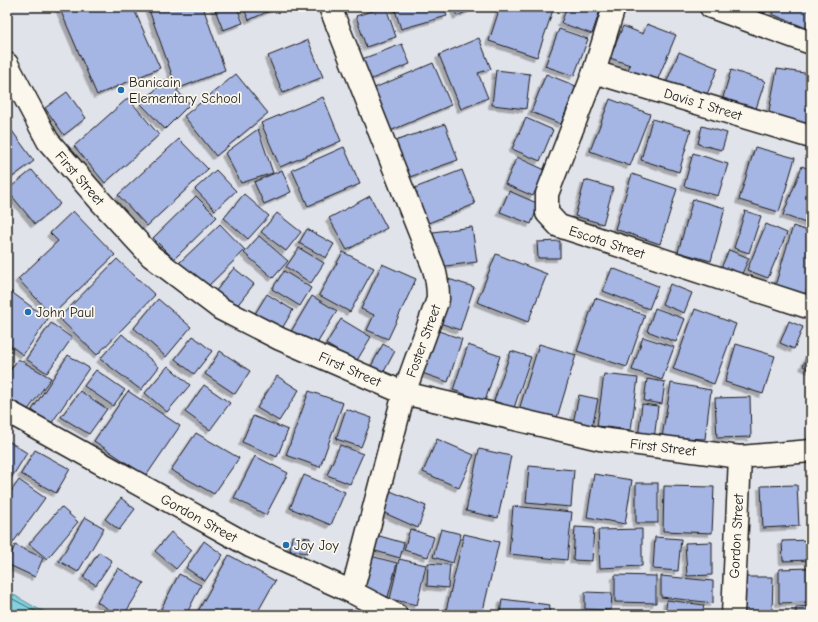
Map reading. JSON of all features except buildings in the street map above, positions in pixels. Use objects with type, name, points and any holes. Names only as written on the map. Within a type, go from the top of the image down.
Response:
[{"type":"street","name":"Foster Street","points":[[330,7],[437,277],[438,299],[404,393],[352,592]]},
{"type":"street","name":"Escota Street","points":[[614,7],[594,72],[546,194],[546,213],[559,226],[811,308]]},
{"type":"street","points":[[711,7],[811,44]]},
{"type":"street","name":"First Street","points":[[7,64],[48,141],[151,256],[221,309],[280,339],[404,393],[600,439],[740,457],[811,451]]},
{"type":"street","name":"Davis I Street","points":[[594,72],[811,137]]},
{"type":"street","name":"Gordon Street","points":[[7,411],[250,546],[352,592],[396,615]]},
{"type":"street","name":"Gordon Street","points":[[733,615],[740,457]]},
{"type":"water","points":[[7,591],[38,609],[54,615],[7,615]]},
{"type":"place","name":"Banicain Elementary School","points":[[121,90]]},
{"type":"place","name":"John Paul","points":[[28,312]]},
{"type":"place","name":"Joy Joy","points":[[286,545]]}]
